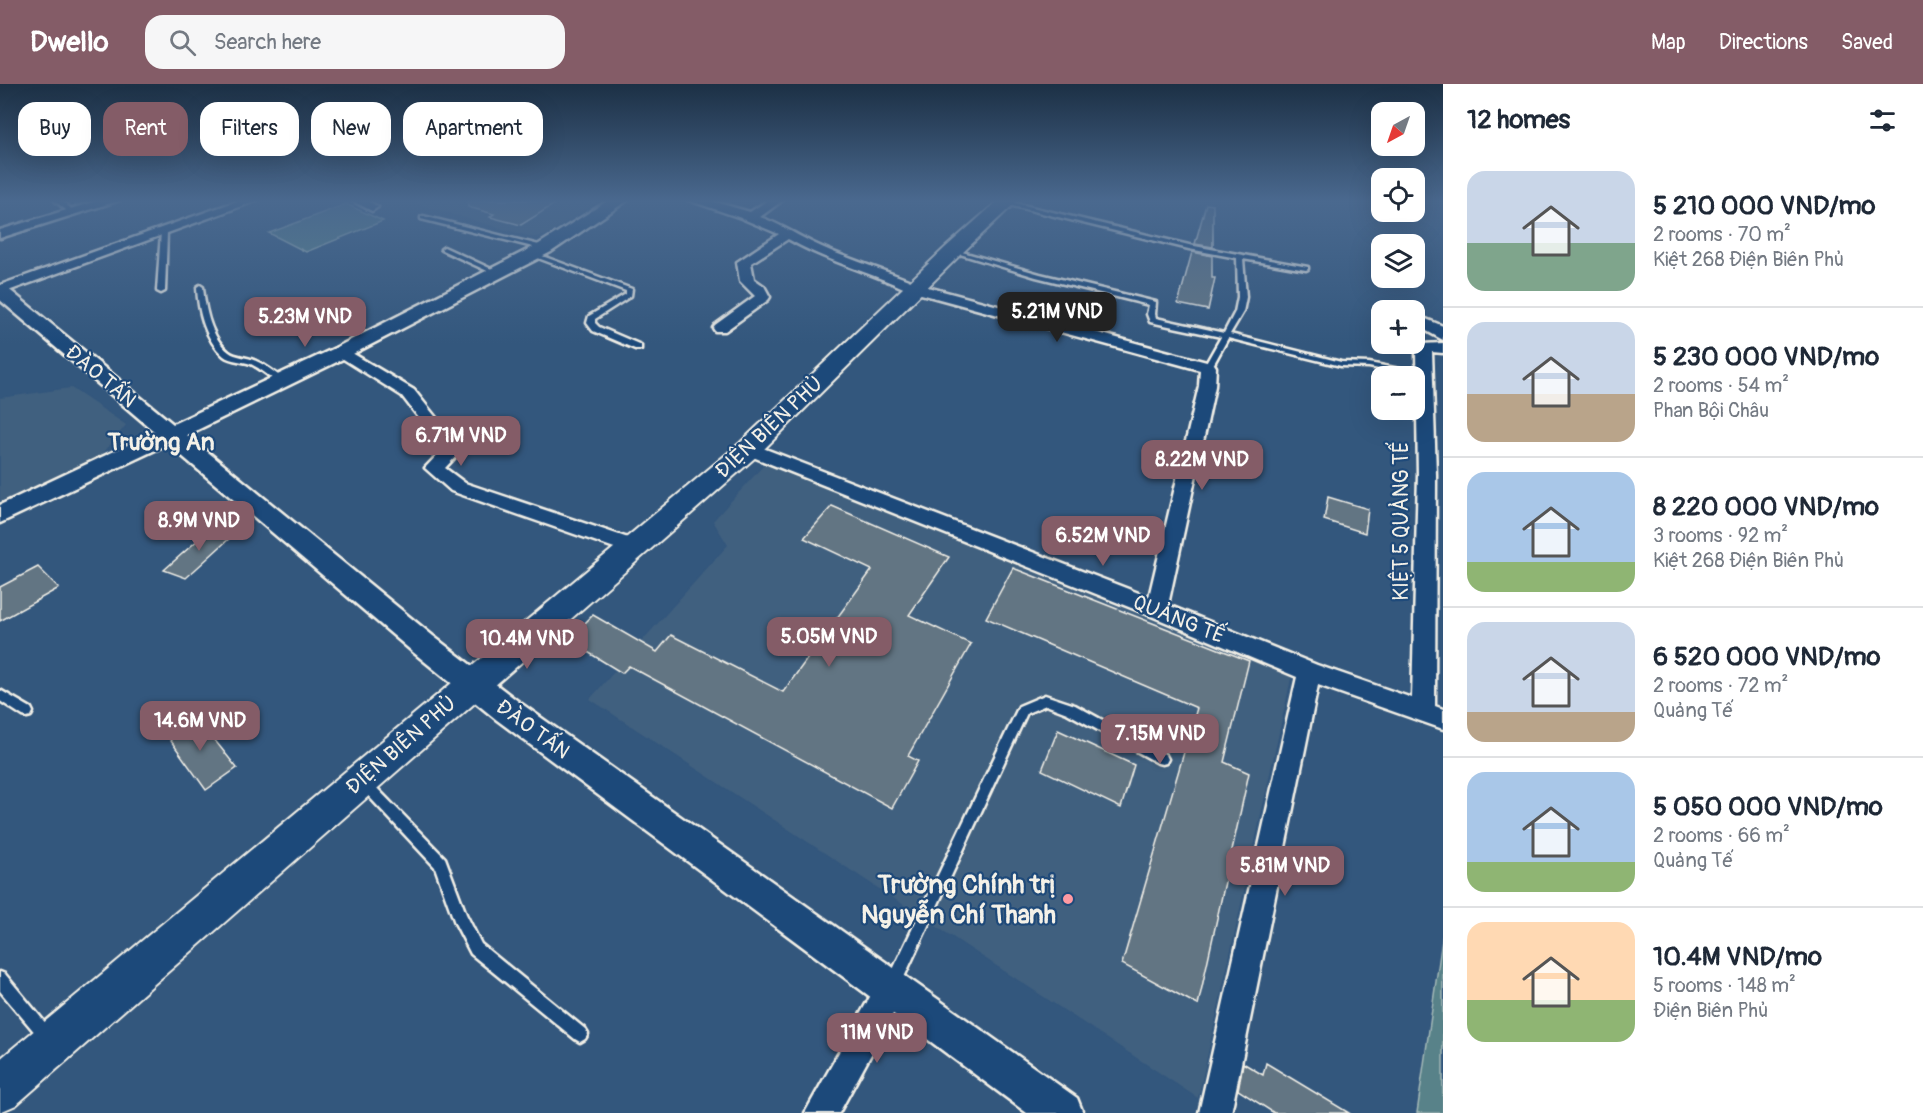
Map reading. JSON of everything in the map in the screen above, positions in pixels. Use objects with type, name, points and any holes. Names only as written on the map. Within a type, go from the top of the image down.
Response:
[{"type":"main road","name":"ĐIỆN BIÊN PHỦ","points":[[0,1089],[749,448],[956,248]]},
{"type":"street","points":[[0,290],[119,248]]},
{"type":"street","points":[[0,515],[342,352],[544,248]]},
{"type":"street","points":[[720,328],[763,297],[759,289],[747,281],[744,262],[765,248]]},
{"type":"street","points":[[815,248],[885,274],[915,288],[1208,367],[1207,386],[1157,609]]},
{"type":"street","name":"ĐÀO TẤN","points":[[0,290],[472,684],[1062,1113]]},
{"type":"street","points":[[1425,323],[1438,329],[1443,335]]},
{"type":"street","name":"KIỆT 5 QUẢNG TẾ","points":[[1423,712],[1427,475],[1426,347],[1443,348]]},
{"type":"street","points":[[342,352],[408,393],[453,450],[434,468],[458,487],[633,547]]},
{"type":"street","name":"QUẢNG TẾ","points":[[749,448],[1310,672],[1443,719]]},
{"type":"street","points":[[1215,1113],[1310,672]]},
{"type":"street","points":[[821,1113],[891,990]]},
{"type":"lane","points":[[161,291],[163,248]]},
{"type":"lane","points":[[529,248],[630,290],[629,295],[592,318],[591,323],[596,329],[638,347]]},
{"type":"lane","points":[[1197,248],[1306,268]]},
{"type":"lane","points":[[444,249],[496,273]]},
{"type":"lane","points":[[953,251],[1038,276],[1153,304],[1151,314],[1153,320],[1341,364],[1374,366]]},
{"type":"lane","points":[[1208,367],[1239,312],[1242,297],[1240,257]]},
{"type":"lane","points":[[200,287],[200,305],[204,320],[222,350],[228,356],[245,357],[255,362],[281,381]]},
{"type":"lane","points":[[0,695],[27,712]]},
{"type":"lane","points":[[891,990],[1023,710],[1045,700],[1071,709],[1162,759]]},
{"type":"lane","points":[[361,779],[440,863],[460,918],[476,949],[580,1034]]},
{"type":"lane","points":[[0,979],[53,1044]]},
{"type":"shaded area","points":[[71,388],[126,425],[100,457],[0,504],[0,398]]},
{"type":"shaded area","name":"Trường Chính trị Nguyễn Chí Thanh","points":[[765,464],[1292,674],[1198,1098],[590,699],[728,545],[713,521]]},
{"type":"green space","points":[[298,248],[316,248],[306,252]]},
{"type":"green space","points":[[1443,933],[1443,1113],[1417,1113]]},
{"type":"building","points":[[1192,252],[1212,256],[1212,278],[1215,278],[1208,310],[1178,304]]},
{"type":"building","points":[[1328,497],[1368,509],[1365,533],[1324,520]]},
{"type":"building","points":[[832,506],[949,557],[909,615],[971,644],[908,756],[918,761],[892,808],[629,666],[622,673],[568,640],[593,615],[657,652],[671,635],[783,692],[872,570],[804,538]]},
{"type":"building","points":[[218,522],[231,537],[186,578],[164,570]]},
{"type":"building","points":[[38,567],[59,588],[0,621],[0,587]]},
{"type":"building","points":[[1013,568],[1249,661],[1224,762],[1249,773],[1198,1005],[1122,964],[1197,708],[986,618]]},
{"type":"building","points":[[175,719],[205,728],[237,768],[206,790],[161,727]]},
{"type":"building","points":[[1058,730],[1134,765],[1121,808],[1042,770]]},
{"type":"building","points":[[1243,1063],[1263,1075],[1266,1063],[1349,1113],[1274,1113],[1238,1090]]},
{"type":"place","name":"Trường Chính trị Nguyễn Chí Thanh","points":[[1068,899]]},
{"type":"district","name":"Trường An","points":[[161,442]]}]
